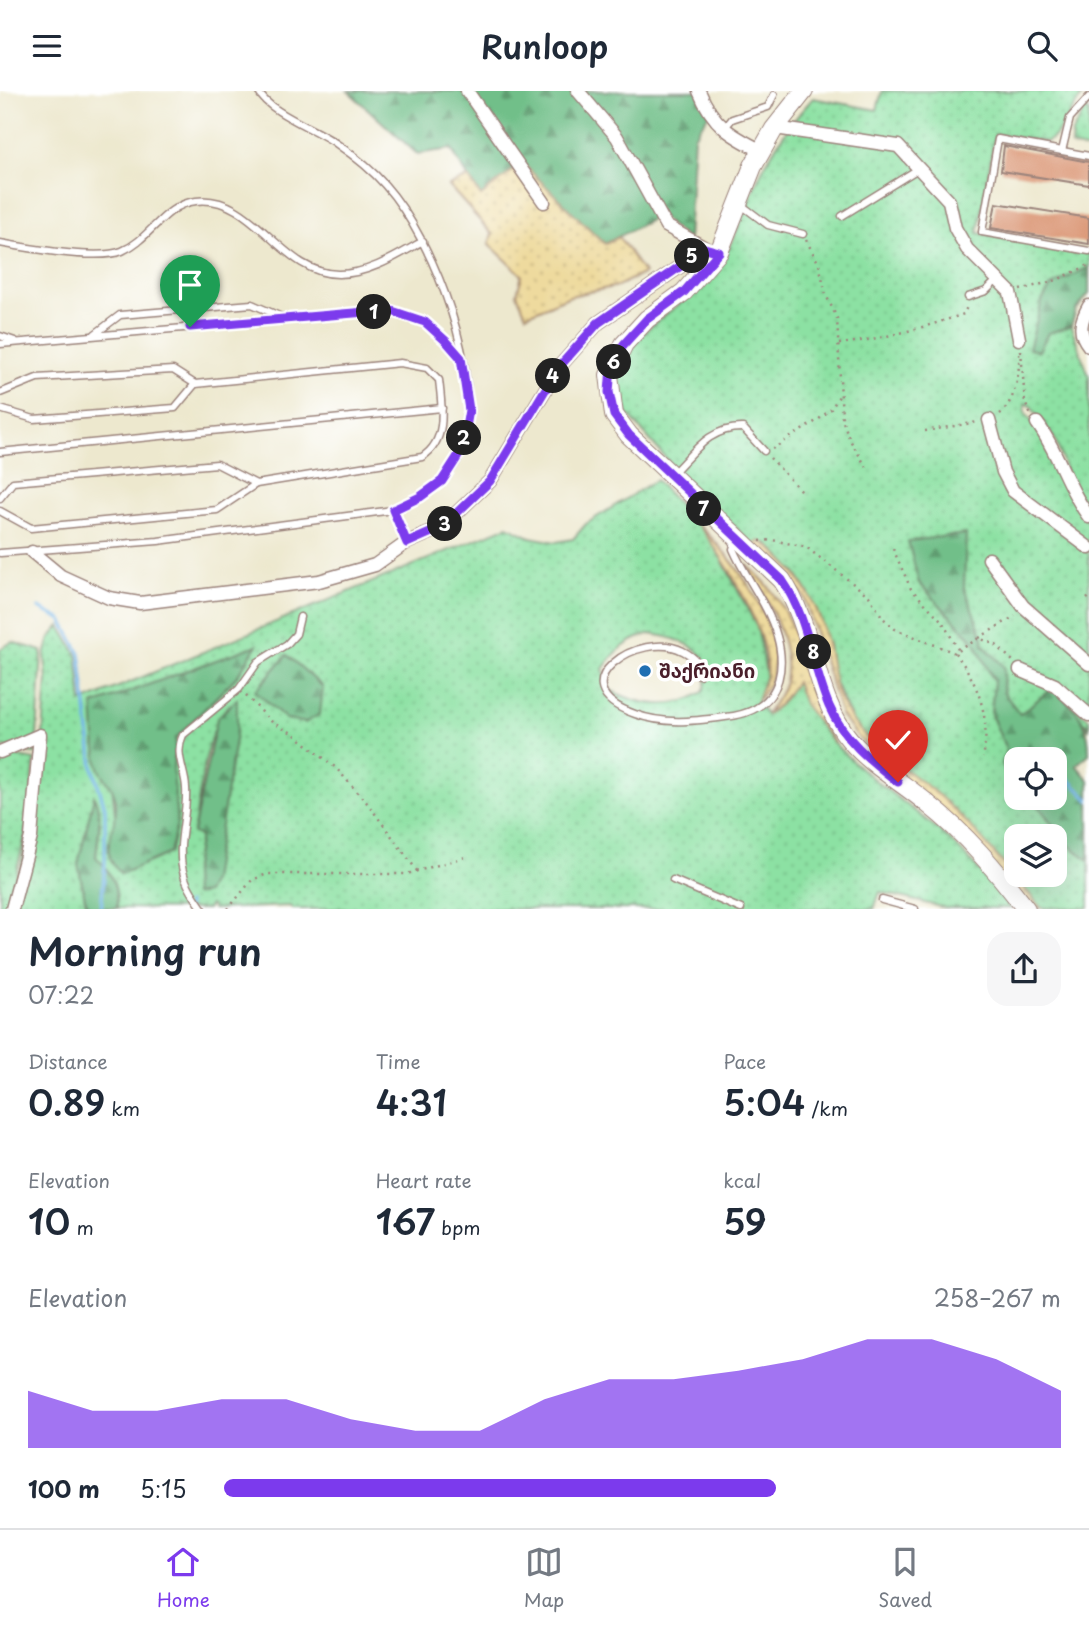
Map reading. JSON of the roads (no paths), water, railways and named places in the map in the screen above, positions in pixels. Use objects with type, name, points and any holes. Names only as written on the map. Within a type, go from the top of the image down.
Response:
[{"type":"street","points":[[467,91],[544,202]]},
{"type":"street","points":[[578,91],[617,137],[666,226],[710,250]]},
{"type":"street","points":[[699,91],[709,114],[724,129],[762,151]]},
{"type":"street","points":[[804,91],[775,128],[762,151],[740,204],[684,292],[647,319],[624,344],[609,375],[614,415],[669,477],[782,580],[792,594],[810,638],[829,706],[849,740],[928,804],[985,856],[1026,908]]},
{"type":"street","points":[[775,128],[898,146],[949,201],[955,228],[967,249],[996,281],[1010,292],[1019,339]]},
{"type":"street","points":[[32,552],[61,576],[109,598],[140,603],[319,581],[375,565],[407,543],[441,528],[490,481],[559,367],[598,323],[685,263],[710,250]]},
{"type":"street","points":[[1089,306],[1080,326],[1089,346]]},
{"type":"street","points":[[989,420],[1003,472],[1013,491],[1089,548]]},
{"type":"street","points":[[1037,423],[1058,457],[1074,498],[1089,517]]},
{"type":"street","points":[[989,559],[1026,610],[1089,664]]},
{"type":"street","points":[[1020,670],[1055,685],[1089,715]]},
{"type":"street","points":[[0,752],[40,735],[31,837],[12,908]]},
{"type":"lane","points":[[0,553],[158,541],[393,510],[420,497],[442,481],[462,450],[469,410],[461,358],[438,269],[424,241],[385,184],[337,143],[285,113],[261,97],[258,91]]},
{"type":"lane","points":[[724,129],[732,119],[768,107],[774,95]]},
{"type":"lane","points":[[1062,151],[1070,118],[1089,97]]},
{"type":"lane","points":[[1089,156],[998,139],[982,232],[1089,251]]},
{"type":"lane","points":[[842,216],[919,168]]},
{"type":"lane","points":[[0,243],[69,254],[121,251],[175,206],[198,200],[235,209],[307,268],[340,274],[377,266],[424,241]]},
{"type":"lane","points":[[740,204],[768,225],[803,234]]},
{"type":"lane","points":[[968,297],[986,291],[996,281]]},
{"type":"lane","points":[[93,335],[120,315],[253,304],[286,319]]},
{"type":"lane","points":[[0,344],[389,310],[425,322],[461,358]]},
{"type":"lane","points":[[0,336],[16,342]]},
{"type":"lane","points":[[0,393],[37,378],[173,370],[195,384],[400,363],[427,368],[439,380],[442,408],[440,437],[432,451],[422,457],[256,484],[217,510],[31,528],[0,511]]},
{"type":"lane","points":[[0,409],[34,419],[175,408],[195,384]]},
{"type":"lane","points":[[0,453],[442,408]]},
{"type":"lane","points":[[669,477],[717,431],[743,428],[764,451]]},
{"type":"lane","points":[[0,498],[13,482],[217,464],[256,484]]},
{"type":"lane","points":[[393,510],[407,543]]},
{"type":"lane","points":[[699,675],[700,664],[682,649],[667,646],[623,655],[608,666],[601,681],[603,695],[615,707],[666,721],[741,716],[766,703],[780,683],[781,664],[767,611],[733,549],[743,543]]},
{"type":"lane","points":[[203,908],[184,876],[181,856],[186,787],[179,760],[179,743],[183,735],[239,689],[258,662],[287,644],[296,634],[300,617]]},
{"type":"lane","points":[[673,880],[741,908]]},
{"type":"lane","points":[[882,900],[915,908]]},
{"type":"waterway","points":[[39,608],[62,620],[80,654],[93,767],[105,808],[105,864],[101,909]]},
{"type":"waterway","points":[[1067,777],[1089,800]]},
{"type":"waterway","points":[[187,909],[188,903]]},
{"type":"place","name":"შაქრიანი","points":[[645,671]]}]
